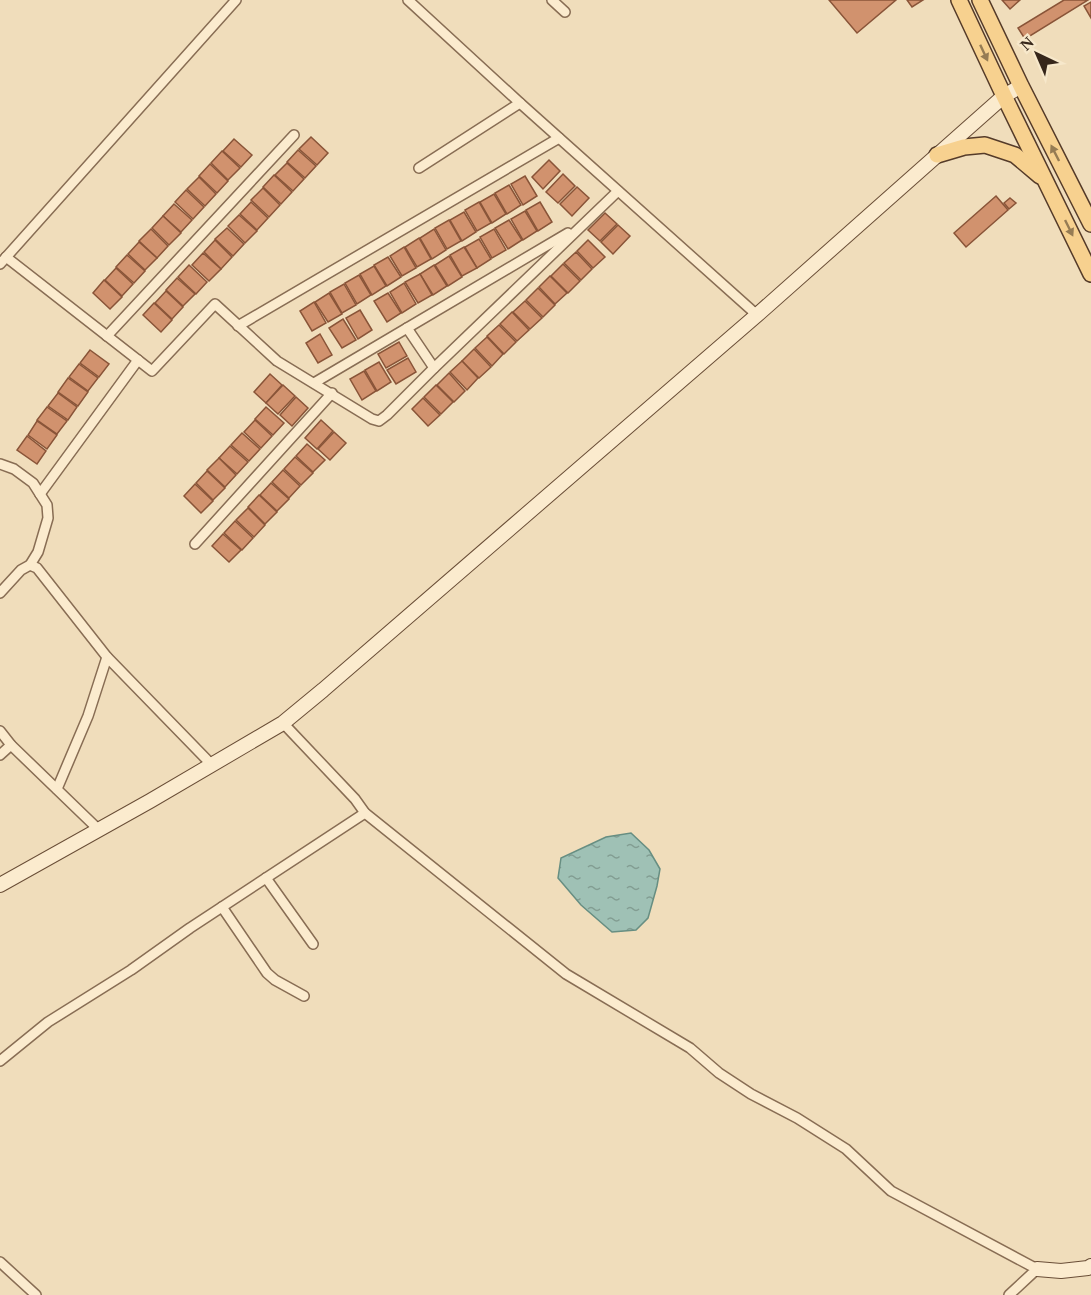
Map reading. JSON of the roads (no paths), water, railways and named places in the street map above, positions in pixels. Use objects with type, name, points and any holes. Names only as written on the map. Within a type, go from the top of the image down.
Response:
[{"type":"main road","points":[[959,0],[1091,274]]},
{"type":"main road","points":[[980,0],[1091,224]]},
{"type":"main road","points":[[0,885],[283,723],[757,315],[1004,96],[1021,86]]},
{"type":"main road","points":[[937,155],[964,147],[985,145],[1015,155],[1046,181]]},
{"type":"main road","points":[[1037,1269],[1061,1271],[1091,1266]]},
{"type":"street","points":[[236,0],[3,261],[152,371],[215,304],[277,362],[379,421],[387,416],[618,191]]},
{"type":"street","points":[[408,0],[757,315]]},
{"type":"street","points":[[552,0],[565,12]]},
{"type":"street","points":[[419,168],[520,103]]},
{"type":"street","points":[[107,336],[294,135]]},
{"type":"street","points":[[238,326],[559,138]]},
{"type":"street","points":[[314,383],[583,224]]},
{"type":"street","points":[[407,328],[434,368]]},
{"type":"street","points":[[40,494],[138,360]]},
{"type":"street","points":[[195,543],[332,393]]},
{"type":"street","points":[[0,464],[14,469],[33,483],[47,505],[48,519],[38,552],[30,565],[21,570],[0,593]]},
{"type":"street","points":[[30,565],[37,568],[107,657],[211,764]]},
{"type":"street","points":[[57,789],[88,716],[107,657]]},
{"type":"street","points":[[283,723],[355,799],[365,813],[566,974],[690,1048],[719,1073],[751,1094],[797,1118],[846,1149],[891,1191],[1037,1269],[1010,1295]]},
{"type":"street","points":[[0,731],[11,745],[99,830]]},
{"type":"street","points":[[0,755],[11,745]]},
{"type":"street","points":[[0,1061],[48,1022],[131,970],[190,928],[365,813]]},
{"type":"street","points":[[266,878],[313,944]]},
{"type":"street","points":[[222,907],[267,973],[304,996]]},
{"type":"street","points":[[0,1262],[36,1295]]},
{"type":"water","points":[[631,833],[649,850],[660,869],[657,886],[648,918],[636,930],[612,932],[581,905],[558,878],[561,858],[606,837]]}]
